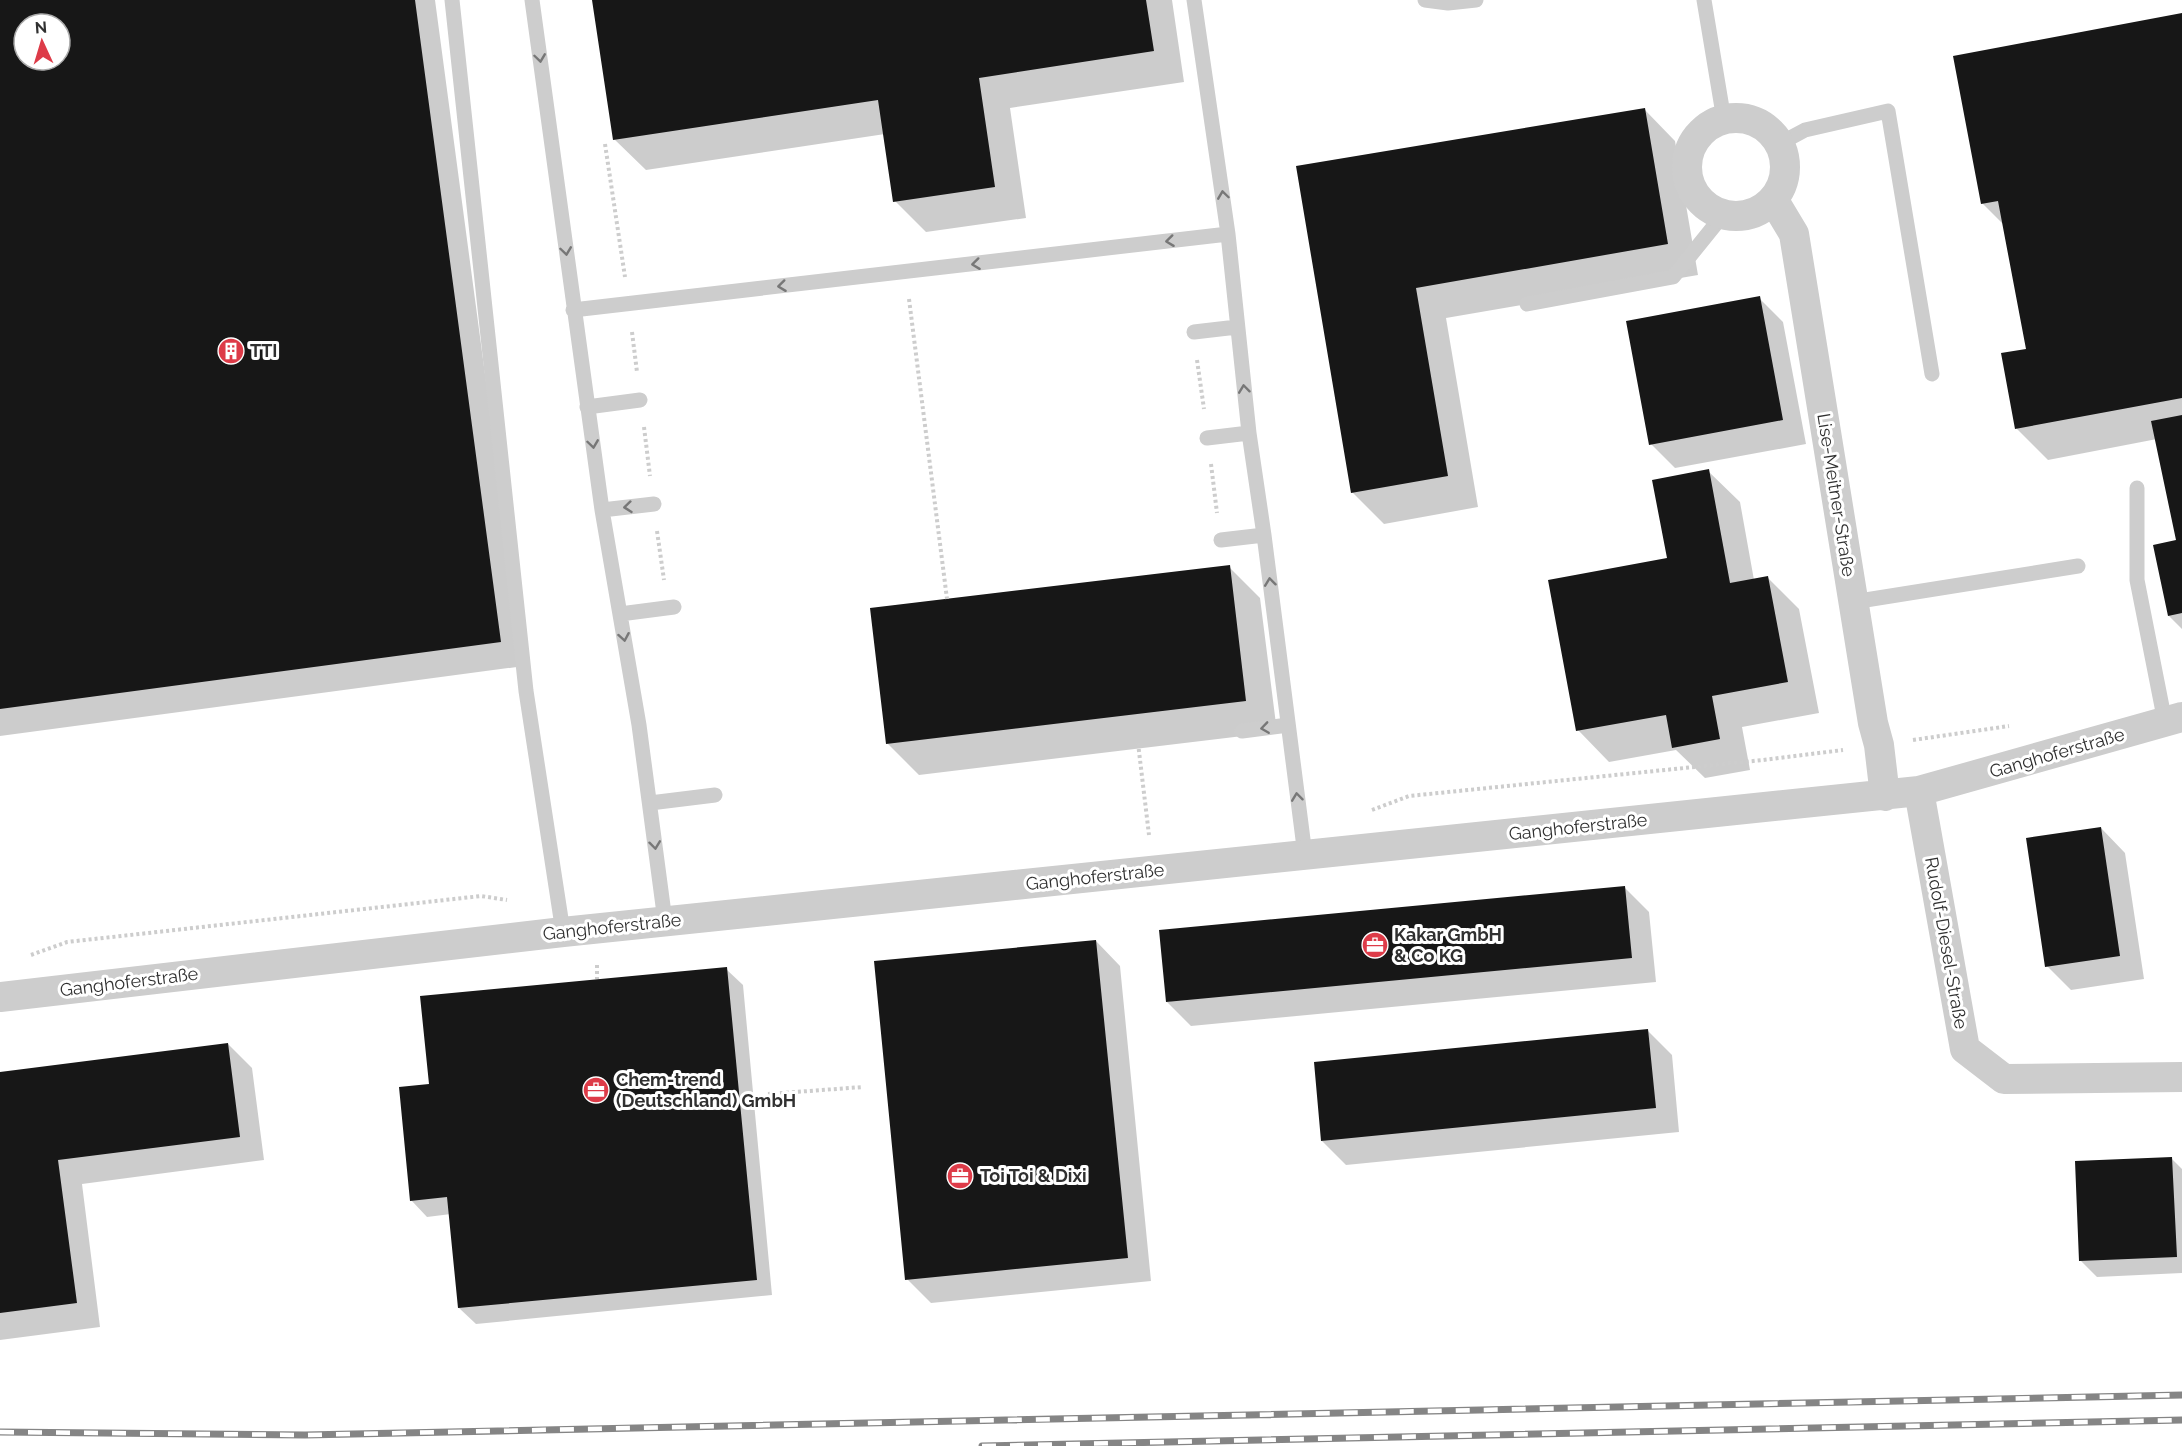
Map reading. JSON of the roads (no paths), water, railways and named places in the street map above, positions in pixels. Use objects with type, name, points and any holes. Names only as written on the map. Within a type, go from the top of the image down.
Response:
[{"type":"street","points":[[1740,118],[1756,122],[1769,131],[1779,144],[1784,158],[1785,173],[1781,187],[1763,208],[1750,214],[1723,215],[1708,208],[1696,196],[1689,182],[1687,166],[1690,151],[1698,137],[1709,126],[1724,120],[1740,118]]},
{"type":"street","name":"Lise-Meitner-Straße","points":[[1773,199],[1794,234],[1873,723],[1879,746],[1885,796]]},
{"type":"street","name":"Ganghoferstraße","points":[[0,997],[665,921],[1885,796],[1919,791],[2173,720]]},
{"type":"street","name":"Rudolf-Diesel-Straße","points":[[1919,791],[1965,1049],[2004,1079],[2182,1077]]},
{"type":"lane","points":[[452,0],[526,691],[563,932]]},
{"type":"lane","points":[[532,0],[587,407],[602,510],[639,724],[665,921]]},
{"type":"lane","points":[[1194,0],[1228,234],[1249,434],[1305,855]]},
{"type":"lane","points":[[1425,0],[1448,3],[1476,0]]},
{"type":"lane","points":[[1704,0],[1724,120]]},
{"type":"lane","points":[[1779,144],[1805,130],[1888,111],[1932,374]]},
{"type":"lane","points":[[1527,304],[1673,278],[1723,215]]},
{"type":"lane","points":[[573,310],[1228,234]]},
{"type":"lane","points":[[1194,332],[1237,327]]},
{"type":"lane","points":[[587,407],[640,400]]},
{"type":"lane","points":[[1207,438],[1249,434]]},
{"type":"lane","points":[[2137,488],[2138,580],[2173,720]]},
{"type":"lane","points":[[602,510],[654,504]]},
{"type":"lane","points":[[1221,540],[1264,535]]},
{"type":"lane","points":[[1853,602],[2078,566]]},
{"type":"lane","points":[[620,614],[674,607]]},
{"type":"lane","points":[[1242,731],[1288,725]]},
{"type":"lane","points":[[650,803],[715,795]]},
{"type":"railway","points":[[0,1432],[305,1435],[2182,1395]]},
{"type":"railway","points":[[982,1446],[2182,1420]]},
{"type":"place","name":"TTI","points":[[231,351]]},
{"type":"place","name":"Kakar GmbH & Co KG","points":[[1375,945]]},
{"type":"place","name":"Chem-trend (Deutschland) GmbH","points":[[596,1090]]},
{"type":"place","name":"Toi Toi & Dixi","points":[[960,1176]]}]
